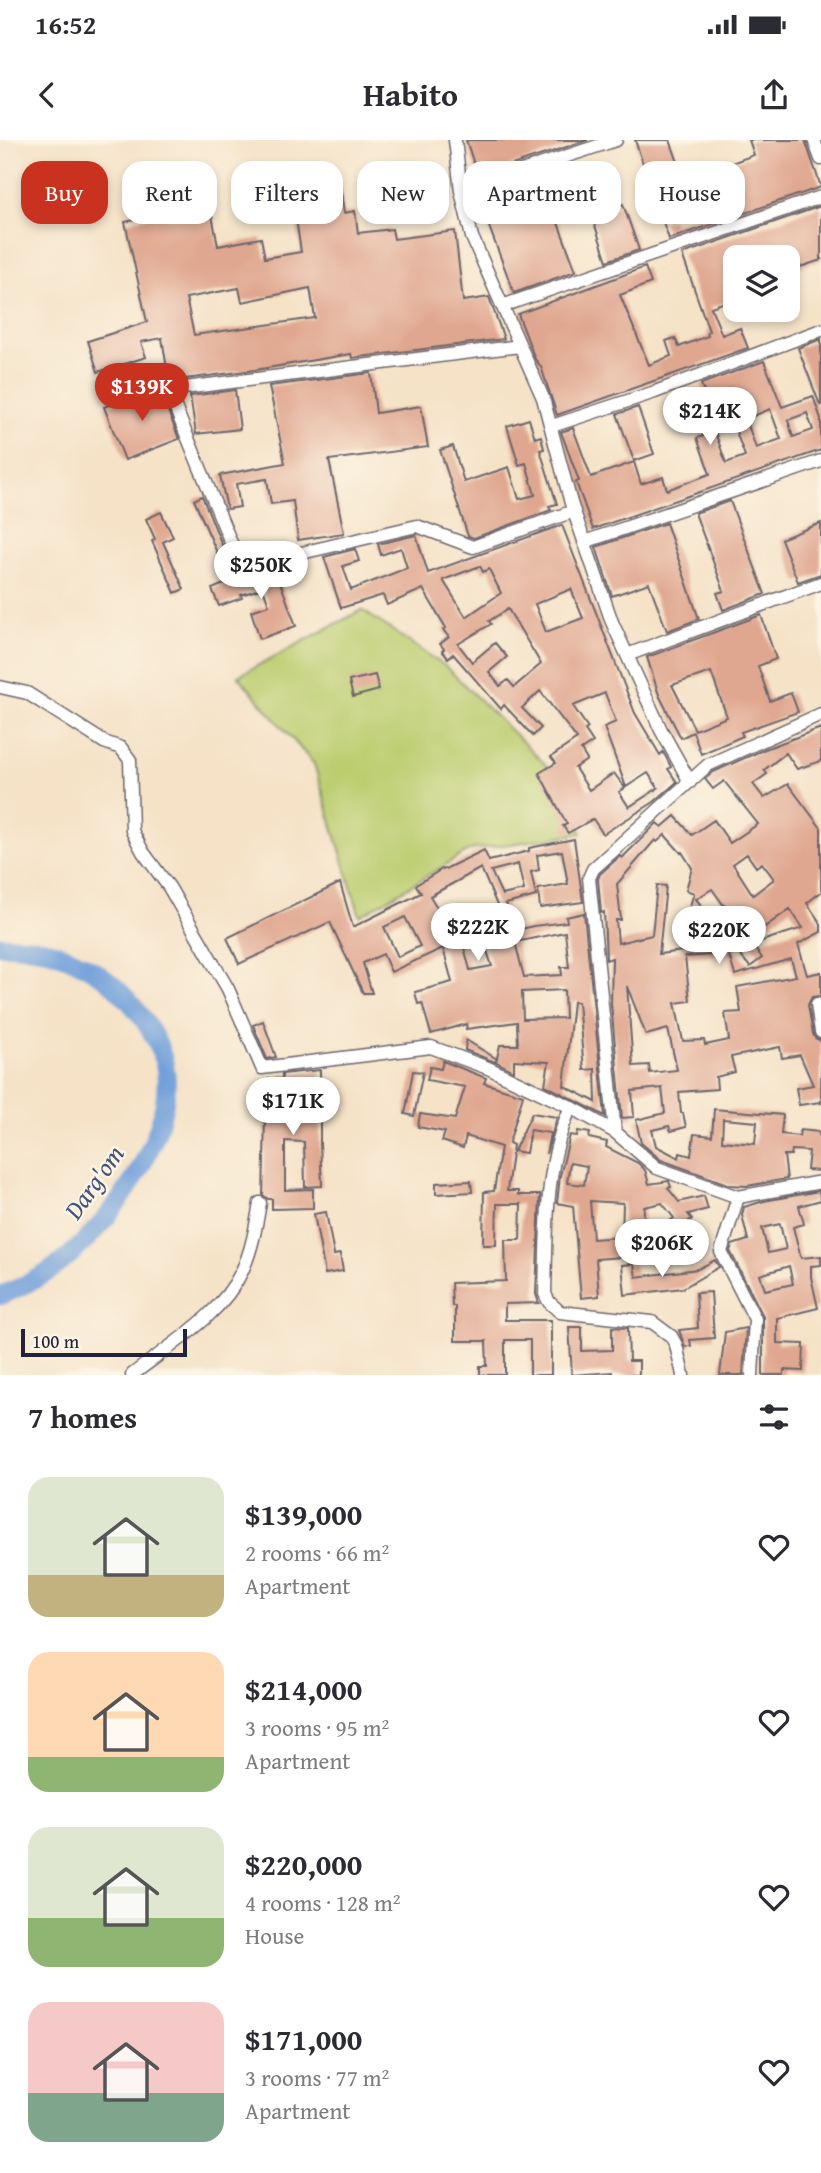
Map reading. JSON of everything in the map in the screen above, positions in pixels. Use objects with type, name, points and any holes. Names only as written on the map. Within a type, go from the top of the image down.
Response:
[{"type":"street","points":[[455,140],[461,191],[472,237],[543,398],[573,511],[626,655],[661,730],[690,782]]},
{"type":"street","points":[[461,191],[616,140]]},
{"type":"street","points":[[814,140],[821,159]]},
{"type":"street","points":[[502,306],[821,198]]},
{"type":"street","points":[[552,426],[655,392],[821,330]]},
{"type":"street","points":[[520,346],[169,390],[240,567],[417,526],[472,547],[573,511]]},
{"type":"street","points":[[584,542],[821,461]]},
{"type":"street","points":[[626,655],[821,583]]},
{"type":"street","points":[[0,687],[27,693],[104,742],[121,748],[130,760],[132,831],[143,852],[169,887],[228,989],[262,1068],[431,1047],[488,1068],[571,1107],[615,1132],[657,1168],[738,1197],[821,1182]]},
{"type":"street","points":[[615,1132],[589,878],[593,869],[708,765],[821,714]]},
{"type":"street","points":[[817,1004],[821,1032]]},
{"type":"street","points":[[571,1107],[562,1126],[548,1198],[545,1294],[559,1312],[652,1322],[671,1336],[676,1345],[683,1375]]},
{"type":"street","points":[[738,1197],[721,1252],[755,1319],[752,1375]]},
{"type":"street","points":[[132,1375],[210,1314],[223,1298],[241,1273],[253,1241],[260,1203]]},
{"type":"green space","points":[[362,610],[445,666],[546,765],[582,833],[470,850],[360,916],[314,764],[238,676]]},
{"type":"building","points":[[466,140],[588,140],[524,161],[473,161]]},
{"type":"building","points":[[635,140],[670,140],[678,161],[642,161]]},
{"type":"building","points":[[749,140],[805,140],[821,187],[745,213],[745,161],[737,161],[754,155]]},
{"type":"building","points":[[621,205],[639,250],[607,261],[594,224],[621,224]]},
{"type":"building","points":[[343,206],[344,213],[355,211],[358,233],[392,229],[394,239],[455,231],[463,301],[489,297],[504,339],[352,358],[351,354],[169,381],[162,338],[141,342],[146,357],[98,372],[88,341],[147,322],[125,224],[214,224],[218,246],[261,238],[265,258],[301,252],[297,224],[343,224]],"holes":[[[239,288],[242,302],[310,288],[315,318],[194,335],[186,298]]]},
{"type":"building","points":[[821,206],[821,260],[800,267],[800,245],[723,245],[723,303],[711,307],[722,335],[740,328],[748,348],[557,415],[541,367],[535,359],[518,314],[645,267],[651,283],[620,295],[649,365],[671,356],[666,341],[675,338],[679,347],[708,336],[709,331],[682,254]]},
{"type":"building","points":[[488,224],[558,224],[576,271],[514,293]]},
{"type":"building","points":[[664,224],[713,224],[669,239]]},
{"type":"building","points":[[821,339],[821,405],[820,405],[798,348]]},
{"type":"building","points":[[764,361],[782,407],[813,396],[821,419],[821,450],[593,529],[561,432],[573,428],[591,477],[634,462],[641,484],[663,477],[667,490],[710,474],[697,438],[715,432],[726,463],[745,456],[733,424],[719,429],[701,384]],"holes":[[[770,409],[781,439],[756,448],[746,419]],[[807,413],[813,430],[793,437],[788,420]]]},
{"type":"building","points":[[371,373],[376,413],[421,406],[428,447],[329,460],[344,533],[298,540],[293,501],[271,504],[267,479],[236,484],[240,507],[227,509],[220,475],[285,463],[269,386]]},
{"type":"building","points":[[158,385],[179,439],[125,460],[104,407]]},
{"type":"building","points":[[235,390],[240,429],[196,434],[190,396]]},
{"type":"building","points":[[638,407],[654,454],[634,461],[617,414]]},
{"type":"building","points":[[529,419],[535,438],[541,436],[544,449],[540,450],[557,504],[549,506],[551,510],[474,538],[468,536],[440,450],[453,446],[464,482],[509,467],[519,499],[535,495],[526,463],[519,465],[507,426]]},
{"type":"building","points":[[202,496],[225,552],[218,555],[194,500]]},
{"type":"building","points":[[730,501],[765,594],[723,610],[717,593],[724,591],[695,513]]},
{"type":"building","points":[[161,512],[173,537],[163,542],[184,589],[175,593],[152,541],[155,539],[146,519]]},
{"type":"building","points":[[666,523],[699,619],[667,631],[649,583],[612,596],[596,547]]},
{"type":"building","points":[[821,523],[821,574],[798,582],[781,539]]},
{"type":"building","points":[[562,525],[635,713],[660,755],[663,752],[671,767],[668,769],[677,782],[654,802],[603,834],[593,819],[568,833],[563,826],[567,824],[539,773],[556,763],[551,757],[577,739],[540,691],[522,708],[541,728],[533,736],[504,705],[501,709],[453,654],[448,658],[442,651],[444,649],[440,644],[449,637],[423,589],[387,605],[383,595],[341,608],[324,557],[355,549],[359,561],[343,566],[351,590],[407,568],[401,548],[381,555],[378,544],[416,535],[428,573]],"holes":[[[480,566],[483,572],[489,569],[501,593],[466,617],[443,580]],[[571,589],[583,618],[546,632],[535,604]],[[508,609],[541,664],[514,687],[508,680],[500,686],[489,672],[507,657],[495,643],[472,662],[458,644],[491,624],[489,621]],[[605,693],[616,722],[604,727],[626,787],[648,773],[658,788],[629,807],[619,792],[625,788],[614,773],[589,790],[575,768],[587,760],[581,750],[593,742],[585,730],[588,728],[573,706]]]},
{"type":"building","points":[[275,568],[296,626],[260,639],[251,611],[269,605],[263,588],[219,606],[212,589],[241,577]]},
{"type":"building","points":[[761,615],[776,659],[758,666],[770,701],[791,693],[798,712],[741,732],[743,736],[701,754],[693,732],[681,738],[659,695],[647,657]],"holes":[[[711,672],[727,717],[695,730],[672,685]]]},
{"type":"building","points":[[375,675],[379,690],[353,697],[349,681]]},
{"type":"building","points":[[821,728],[821,761],[797,769],[786,753],[764,770],[767,774],[753,784],[764,798],[788,784],[821,828],[821,892],[807,903],[821,924],[821,932],[798,944],[807,975],[821,972],[821,996],[812,997],[808,1005],[813,1034],[821,1041],[821,1104],[799,1105],[796,1088],[813,1085],[800,1055],[782,1058],[780,1047],[731,1057],[735,1072],[716,1077],[717,1089],[679,1092],[681,1113],[686,1127],[671,1131],[669,1126],[652,1130],[656,1146],[679,1158],[680,1153],[691,1156],[694,1134],[712,1136],[714,1109],[783,1115],[781,1134],[799,1136],[800,1130],[819,1132],[821,1171],[807,1170],[809,1151],[792,1150],[791,1155],[784,1155],[787,1179],[747,1186],[730,1185],[661,1160],[641,1143],[636,1120],[665,1113],[662,1088],[632,1091],[634,1117],[622,1118],[611,1004],[612,958],[606,960],[604,912],[601,913],[598,879],[600,874],[620,856],[622,858],[657,823],[662,827],[675,816],[692,835],[714,820],[730,843],[758,824],[724,781],[713,789],[705,779],[713,772]],"holes":[[[665,835],[682,852],[692,868],[686,890],[694,893],[688,912],[701,929],[680,933],[683,951],[659,954],[666,886],[657,885],[652,935],[618,943],[616,920],[621,920],[617,884],[655,840],[657,842]],[[747,854],[756,867],[762,863],[774,879],[753,895],[733,864]],[[712,889],[748,939],[790,909],[803,928],[752,944],[762,958],[750,967],[735,949],[732,950],[735,948],[727,938],[712,938],[709,923],[713,920],[696,899]],[[728,952],[735,975],[791,959],[796,976],[737,987],[741,1012],[725,1013],[729,1040],[705,1045],[704,1040],[683,1041],[675,1003],[690,1001],[685,957]],[[627,986],[646,1035],[668,1029],[677,1070],[650,1073],[649,1065],[633,1066]],[[723,1119],[757,1122],[755,1144],[722,1141]]]},
{"type":"building","points":[[574,839],[583,902],[540,908],[538,889],[568,884],[562,851],[537,855],[539,870],[531,872],[536,896],[506,904],[507,907],[499,910],[481,868],[430,896],[449,928],[490,912],[499,935],[533,926],[567,922],[566,917],[584,913],[605,1116],[545,1085],[549,1062],[514,1060],[514,1071],[496,1062],[500,1045],[518,1045],[517,1022],[466,1029],[467,1024],[431,1034],[422,1003],[418,1004],[415,992],[452,982],[443,948],[391,972],[383,954],[363,963],[372,993],[363,993],[330,922],[239,964],[227,938],[340,883],[353,927],[421,893],[416,885],[442,869],[484,850],[489,861],[529,851],[529,848]],"holes":[[[518,864],[524,890],[502,895],[491,871]],[[405,917],[420,946],[398,957],[384,927]],[[565,932],[569,967],[561,967],[562,975],[524,977],[515,942]],[[482,936],[492,966],[470,970],[463,943]],[[564,990],[565,1018],[523,1019],[522,992]],[[573,1002],[578,1002],[584,1070],[595,1069],[596,1102],[564,1086]]]},
{"type":"building","points":[[263,1021],[276,1057],[267,1059],[253,1025]]},
{"type":"building","points":[[466,1040],[497,1059],[495,1062],[465,1050]]},
{"type":"building","points":[[443,1061],[486,1078],[484,1083],[523,1095],[509,1143],[513,1145],[507,1191],[518,1191],[518,1195],[540,1195],[536,1294],[539,1303],[505,1304],[505,1320],[551,1320],[551,1375],[530,1375],[530,1340],[505,1340],[505,1375],[480,1375],[480,1366],[487,1366],[486,1341],[455,1341],[455,1306],[452,1306],[451,1283],[506,1281],[505,1240],[520,1240],[521,1204],[497,1204],[496,1245],[483,1245],[484,1192],[494,1191],[501,1147],[466,1136],[463,1148],[442,1141],[445,1132],[418,1127],[420,1114],[455,1119],[465,1087],[427,1080],[430,1067],[441,1069]]},
{"type":"building","points":[[320,1070],[322,1186],[305,1187],[304,1142],[285,1141],[285,1190],[313,1189],[313,1208],[272,1209],[272,1199],[263,1195],[265,1119],[269,1119],[268,1079],[282,1079],[282,1074]]},
{"type":"building","points":[[413,1071],[423,1072],[414,1116],[405,1114]]},
{"type":"building","points":[[532,1113],[557,1117],[546,1154],[550,1133],[530,1130],[526,1153],[514,1151]]},
{"type":"building","points":[[578,1131],[590,1133],[589,1138],[607,1142],[606,1147],[638,1163],[645,1170],[649,1184],[669,1181],[671,1187],[668,1188],[679,1202],[704,1196],[708,1209],[688,1214],[692,1219],[675,1230],[670,1221],[674,1218],[662,1203],[644,1207],[643,1239],[622,1239],[623,1203],[590,1201],[593,1239],[621,1237],[622,1257],[596,1259],[599,1296],[581,1298],[573,1206],[557,1203],[560,1176],[570,1135],[577,1136]],"holes":[[[570,1163],[587,1166],[584,1185],[567,1183]]]},
{"type":"building","points":[[471,1181],[472,1192],[436,1194],[436,1183]]},
{"type":"building","points":[[819,1191],[821,1200],[799,1206],[804,1224],[793,1227],[801,1258],[821,1256],[821,1265],[811,1266],[818,1308],[777,1318],[777,1343],[804,1344],[803,1371],[784,1370],[784,1375],[763,1375],[763,1316],[730,1251],[732,1245],[748,1240],[742,1215],[744,1207]],"holes":[[[780,1224],[786,1249],[768,1253],[762,1228]],[[789,1266],[793,1284],[765,1290],[760,1275]]]},
{"type":"building","points":[[326,1212],[334,1255],[340,1254],[343,1271],[325,1274],[314,1214]]},
{"type":"building","points":[[715,1260],[719,1267],[683,1288],[625,1295],[622,1265],[634,1264],[636,1277],[698,1269]]},
{"type":"building","points":[[711,1292],[714,1338],[690,1340],[691,1346],[685,1347],[679,1330],[698,1328],[696,1293]]},
{"type":"building","points":[[569,1327],[582,1327],[582,1351],[612,1350],[612,1327],[628,1328],[629,1361],[639,1361],[639,1375],[612,1375],[612,1372],[572,1375]]},
{"type":"building","points":[[746,1328],[743,1375],[720,1375],[725,1332]]},
{"type":"waterway","name":"Darg'om","points":[[0,945],[32,947],[56,953],[70,958],[108,981],[129,1001],[148,1026],[160,1049],[166,1074],[165,1101],[158,1130],[146,1158],[111,1211],[91,1235],[48,1272],[0,1296]]}]
